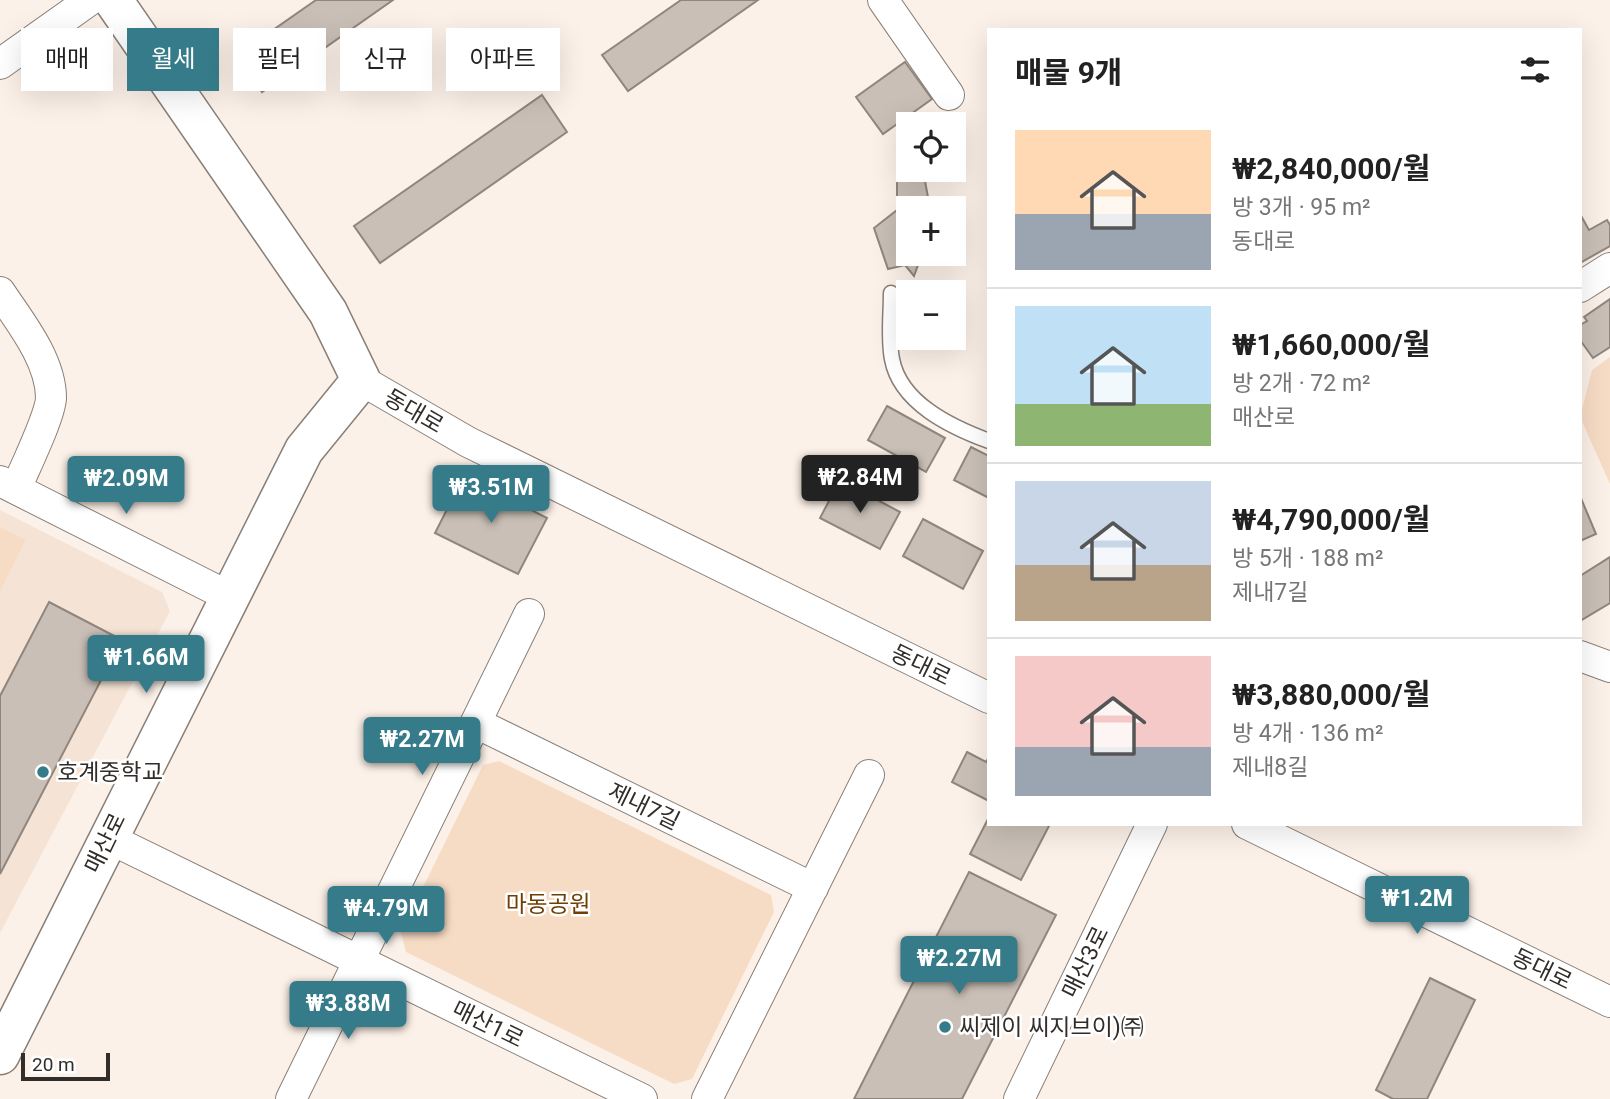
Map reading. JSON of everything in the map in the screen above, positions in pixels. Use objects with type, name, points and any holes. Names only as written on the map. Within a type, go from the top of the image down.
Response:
[{"type":"street","points":[[0,64],[90,0]]},
{"type":"street","name":"동대로","points":[[113,0],[328,312],[361,380],[468,442],[987,697]]},
{"type":"street","points":[[883,0],[949,96]]},
{"type":"street","points":[[1582,286],[1610,268]]},
{"type":"street","points":[[0,292],[26,331],[48,376],[51,401],[8,485],[228,596]]},
{"type":"street","name":"매산로","points":[[0,1055],[228,596],[304,450],[361,380]]},
{"type":"street","points":[[291,1099],[529,614]]},
{"type":"street","points":[[1582,657],[1610,667]]},
{"type":"street","name":"제내7길","points":[[476,723],[813,888]]},
{"type":"street","points":[[707,1099],[869,775]]},
{"type":"street","name":"매산3로","points":[[1018,1099],[1151,826]]},
{"type":"street","name":"동대로","points":[[1251,826],[1610,1002]]},
{"type":"street","name":"매산1로","points":[[108,838],[642,1099]]},
{"type":"lane","points":[[891,293],[892,359],[902,388],[934,414],[964,432],[987,440]]},
{"type":"shaded area","name":"호계중학교","points":[[0,510],[162,592],[170,611],[0,933]]},
{"type":"green space","points":[[1610,357],[1610,484],[1582,421],[1582,409],[1592,370]]},
{"type":"green space","points":[[0,527],[26,540],[0,591]]},
{"type":"green space","name":"마동공원","points":[[499,761],[771,895],[774,912],[692,1079],[674,1084],[406,952],[401,932],[483,765]]},
{"type":"building","points":[[316,0],[393,0],[353,28],[340,28],[340,37],[326,47],[326,28],[276,28]]},
{"type":"building","points":[[681,0],[758,0],[628,91],[602,55]]},
{"type":"building","points":[[905,62],[932,99],[914,112],[896,112],[896,125],[883,134],[856,97]]},
{"type":"building","points":[[542,95],[567,132],[380,263],[354,226]]},
{"type":"building","points":[[897,182],[925,182],[928,196],[897,196]]},
{"type":"building","points":[[896,211],[896,266],[901,266],[888,269],[874,228]]},
{"type":"building","points":[[1582,218],[1589,230],[1607,220],[1610,225],[1610,246],[1582,262]]},
{"type":"building","points":[[906,266],[918,266],[914,276]]},
{"type":"building","points":[[1610,299],[1610,347],[1593,358],[1582,343],[1582,324],[1587,321],[1584,317]]},
{"type":"building","points":[[887,406],[945,438],[926,472],[868,440]]},
{"type":"building","points":[[971,447],[987,455],[987,497],[954,480]]},
{"type":"building","points":[[464,476],[547,518],[518,574],[435,533]]},
{"type":"building","points":[[840,480],[900,512],[880,549],[820,518]]},
{"type":"building","points":[[1582,501],[1596,534],[1582,540]]},
{"type":"building","points":[[923,519],[983,551],[963,589],[903,556]]},
{"type":"building","points":[[1610,557],[1610,603],[1582,620],[1582,575]]},
{"type":"building","name":"호계중학교","points":[[49,602],[122,640],[0,874],[0,696]]},
{"type":"building","points":[[967,752],[987,760],[987,800],[952,782]]},
{"type":"building","points":[[987,821],[987,826],[1049,826],[1021,880],[970,854]]},
{"type":"building","points":[[969,872],[1056,915],[962,1099],[854,1099]]},
{"type":"building","points":[[1430,978],[1475,1000],[1427,1099],[1393,1099],[1376,1090]]},
{"type":"place","name":"호계중학교","points":[[43,772]]},
{"type":"place","name":"씨제이 씨지브이)㈜","points":[[945,1027]]}]
